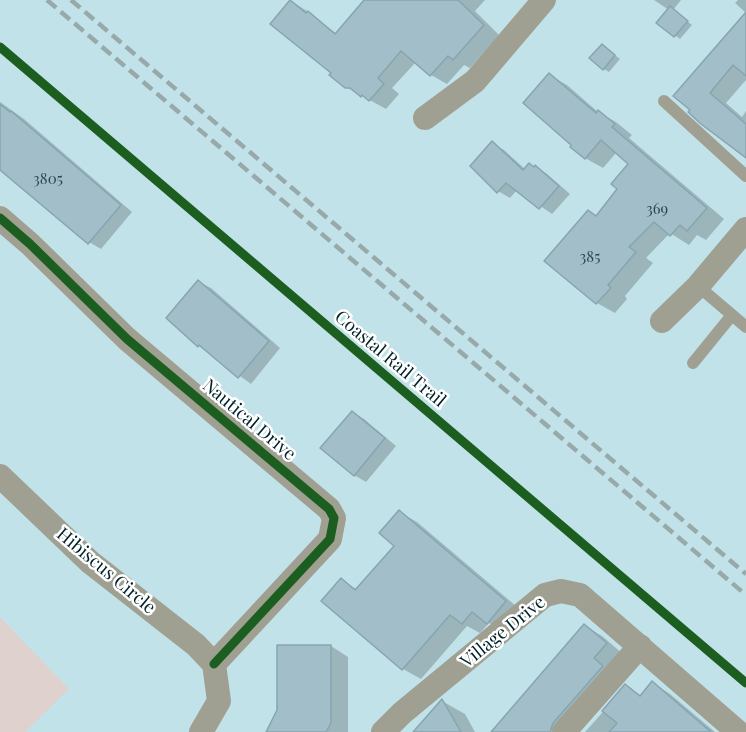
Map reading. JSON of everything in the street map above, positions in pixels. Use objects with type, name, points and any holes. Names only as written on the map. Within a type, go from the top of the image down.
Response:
[{"type":"street","points":[[425,118],[475,81],[544,0]]},
{"type":"street","name":"Nautical Drive","points":[[0,218],[30,244],[127,339],[329,508],[334,518],[330,539],[214,664]]},
{"type":"street","points":[[662,321],[698,286],[746,229]]},
{"type":"street","name":"Hibiscus Circle","points":[[0,476],[90,562],[196,645],[214,664]]},
{"type":"street","name":"Village Drive","points":[[384,732],[402,713],[545,596],[561,591],[580,595],[738,732]]},
{"type":"street","points":[[564,732],[640,646]]},
{"type":"street","points":[[201,732],[219,701],[214,664]]},
{"type":"lane","points":[[664,101],[746,176]]},
{"type":"lane","points":[[698,286],[746,327]]},
{"type":"lane","points":[[693,363],[732,315]]},
{"type":"shaded area","points":[[0,617],[69,689],[25,732],[0,732]]},
{"type":"building","points":[[290,0],[306,13],[308,11],[335,34],[364,0],[458,0],[484,25],[453,60],[448,56],[430,76],[401,51],[378,78],[384,84],[369,101],[350,88],[345,88],[329,75],[331,73],[270,24]]},
{"type":"building","points":[[670,6],[688,21],[674,37],[656,23]]},
{"type":"building","points":[[746,12],[746,76],[733,65],[710,93],[746,124],[746,158],[701,124],[688,112],[690,110],[673,96]]},
{"type":"building","points":[[602,44],[615,55],[603,70],[589,58]]},
{"type":"building","points":[[549,73],[596,113],[598,110],[615,124],[612,127],[707,208],[687,231],[680,225],[670,236],[654,222],[629,247],[636,252],[608,285],[611,288],[596,304],[544,261],[588,210],[596,216],[617,189],[611,184],[628,164],[601,140],[585,159],[523,103]]},
{"type":"building","points":[[0,104],[121,205],[88,244],[0,170]]},
{"type":"building","points":[[492,141],[523,170],[529,163],[534,167],[535,165],[559,186],[539,209],[506,183],[497,193],[470,166]]},
{"type":"building","points":[[198,280],[269,341],[238,378],[166,318]]},
{"type":"building","points":[[352,411],[385,438],[354,476],[320,448]]},
{"type":"building","points":[[399,510],[506,601],[487,624],[472,612],[462,624],[450,615],[402,670],[321,601],[341,578],[355,590],[394,546],[379,533]]},
{"type":"building","points":[[584,624],[607,643],[594,658],[603,666],[553,723],[550,732],[491,732]]},
{"type":"building","points":[[277,645],[331,645],[331,723],[326,732],[266,732],[277,710]]},
{"type":"building","points":[[652,681],[711,732],[609,732],[617,723],[602,711],[625,684],[640,696]]},
{"type":"building","points":[[442,699],[461,732],[413,732]]},
{"type":"railway","points":[[47,0],[746,595]]},
{"type":"railway","points":[[71,0],[746,574]]},
{"type":"cycle path","name":"Coastal Rail Trail","points":[[0,47],[746,683]]},
{"type":"cycle path","points":[[0,218],[30,244],[127,339],[329,509],[334,518],[330,539],[214,664]]}]
